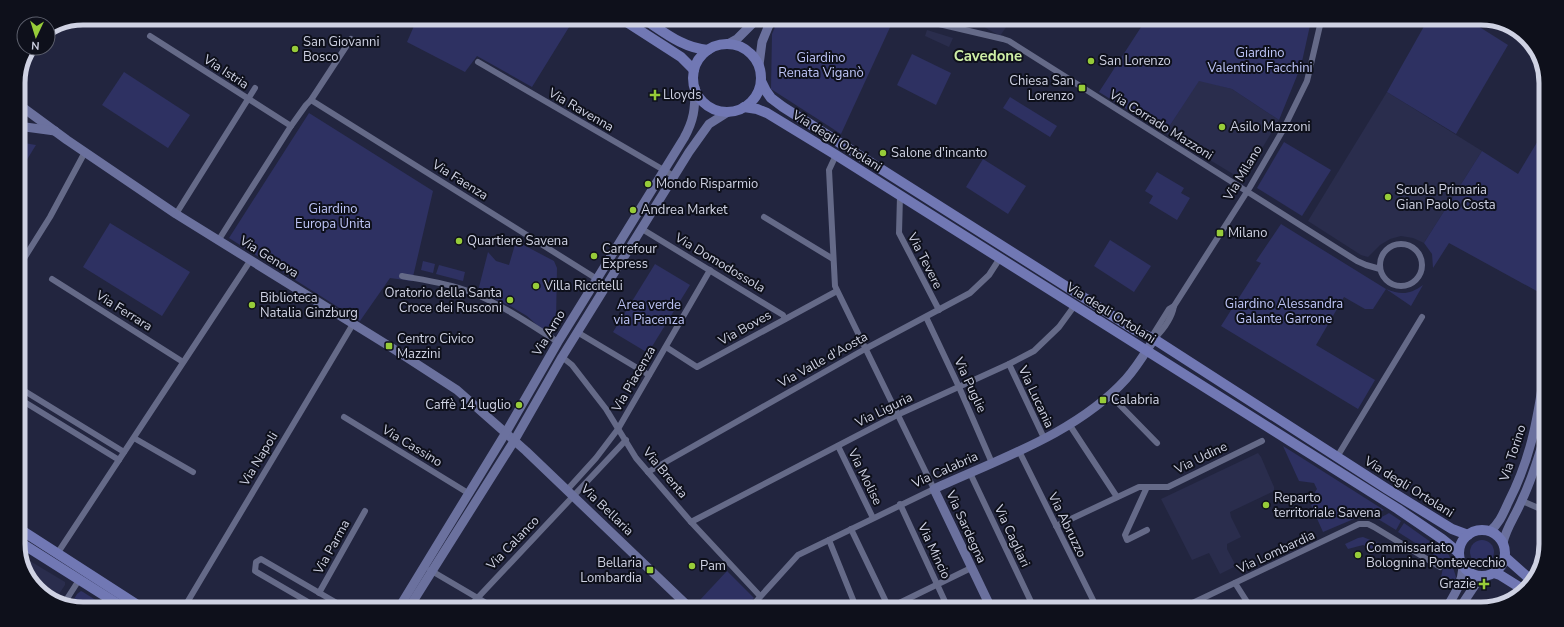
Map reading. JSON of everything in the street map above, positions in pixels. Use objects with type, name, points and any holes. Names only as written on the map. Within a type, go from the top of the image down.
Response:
[{"type":"main road","points":[[631,25],[681,57],[694,70]]},
{"type":"main road","points":[[653,25],[680,42],[698,49],[708,50]]},
{"type":"main road","points":[[728,44],[738,45],[752,54],[759,66],[762,81],[756,96],[751,103],[736,111],[728,112],[711,108],[699,96],[693,79],[694,70],[697,62],[708,50],[718,45],[728,44]]},
{"type":"main road","name":"Via degli Ortolani","points":[[762,81],[771,98],[783,107],[1135,330],[1154,339],[1442,523],[1468,534]]},
{"type":"main road","name":"Via degli Ortolani","points":[[744,107],[767,113],[836,155],[1398,509],[1448,543],[1458,552]]},
{"type":"main road","points":[[1494,573],[1500,567],[1505,558],[1503,543],[1498,536],[1490,531],[1478,530],[1468,534],[1461,543],[1458,552],[1460,562],[1463,567],[1470,573],[1481,576],[1494,573],[1500,575],[1520,587]]},
{"type":"main road","points":[[25,533],[133,602]]},
{"type":"main road","points":[[25,545],[115,602]]},
{"type":"main road","points":[[1505,558],[1528,577]]},
{"type":"street","points":[[728,44],[737,39],[751,25]]},
{"type":"street","points":[[759,66],[762,42],[769,25]]},
{"type":"street","name":"Via Corrado Mazzoni","points":[[949,25],[1008,41],[1357,261],[1380,269],[1386,280],[1404,286],[1415,280],[1422,270],[1422,264],[1418,252],[1413,248],[1402,244],[1395,244],[1385,251],[1382,257],[1380,269]]},
{"type":"street","name":"Via Milano","points":[[1147,350],[1173,311],[1174,306],[1247,191],[1283,130],[1307,81],[1320,25]]},
{"type":"street","name":"Via Istria","points":[[150,36],[291,126]]},
{"type":"street","points":[[218,241],[291,126],[311,100],[351,39]]},
{"type":"street","name":"Via Ravenna","points":[[478,62],[674,176]]},
{"type":"street","points":[[176,214],[255,88]]},
{"type":"street","name":"Via Arno","points":[[412,602],[468,493],[505,434],[558,342],[691,126],[695,106],[695,88]]},
{"type":"street","name":"Via Faenza","points":[[311,100],[597,279]]},
{"type":"street","name":"Via Genova","points":[[25,109],[176,214],[443,380],[468,400],[505,434]]},
{"type":"street","name":"Via Arno","points":[[403,602],[428,569],[514,441],[577,332],[688,152],[709,124],[728,112]]},
{"type":"street","name":"Via Genova","points":[[25,127],[56,132]]},
{"type":"street","points":[[25,257],[50,217],[85,152]]},
{"type":"street","name":"Via Sardegna","points":[[836,155],[829,170],[835,286],[987,602]]},
{"type":"street","name":"Via Tevere","points":[[900,196],[899,233],[939,310]]},
{"type":"street","points":[[764,217],[833,259]]},
{"type":"street","name":"Via Domodossola","points":[[642,228],[783,315],[785,319]]},
{"type":"street","name":"Via Valle d'Aosta","points":[[648,472],[865,349],[926,318],[970,293],[989,275],[1000,258]]},
{"type":"street","points":[[57,554],[250,261]]},
{"type":"street","name":"Via Piacenza","points":[[570,493],[618,429],[710,270]]},
{"type":"street","points":[[402,276],[439,283],[467,291],[517,317],[558,342]]},
{"type":"street","name":"Via Ferrara","points":[[52,279],[183,362]]},
{"type":"street","name":"Via Boves","points":[[666,347],[697,367],[837,291]]},
{"type":"street","name":"Via Liguria","points":[[692,522],[897,415],[1034,351],[1059,326],[1075,305]]},
{"type":"street","points":[[1337,457],[1422,316]]},
{"type":"street","name":"Via Puglie","points":[[926,318],[959,387],[992,463]]},
{"type":"street","name":"Via Napoli","points":[[187,602],[353,324]]},
{"type":"street","points":[[577,332],[649,375]]},
{"type":"street","name":"Via Calabria","points":[[755,602],[798,555],[900,504],[1019,451],[1069,424],[1110,395],[1126,379],[1147,350]]},
{"type":"street","name":"Via Brenta","points":[[562,357],[572,365],[606,409],[636,458],[760,596]]},
{"type":"street","name":"Via Lucania","points":[[1009,364],[1044,438]]},
{"type":"street","points":[[25,391],[124,452]]},
{"type":"street","points":[[1110,395],[1157,443]]},
{"type":"street","points":[[25,402],[119,460]]},
{"type":"street","name":"Via Torino","points":[[1490,531],[1501,519],[1519,481],[1534,437],[1539,406]]},
{"type":"street","name":"Via Cassino","points":[[344,417],[468,493]]},
{"type":"street","points":[[1069,424],[1117,497]]},
{"type":"street","name":"Via Bellaria","points":[[505,434],[570,493],[684,602]]},
{"type":"street","points":[[134,438],[193,472]]},
{"type":"street","points":[[570,493],[626,440]]},
{"type":"street","name":"Via Udine","points":[[1056,526],[1139,488],[1168,486],[1262,441]]},
{"type":"street","name":"Via Molise","points":[[838,446],[873,518]]},
{"type":"street","name":"Via Abruzzo","points":[[1019,451],[1094,602]]},
{"type":"street","name":"Via Torino","points":[[1503,543],[1506,533],[1522,502],[1539,453]]},
{"type":"street","name":"Via Cagliari","points":[[970,473],[1031,602]]},
{"type":"street","points":[[1147,487],[1125,535],[1127,540],[1147,530]]},
{"type":"street","name":"Via Calanco","points":[[473,602],[570,493]]},
{"type":"street","points":[[1522,502],[1539,508]]},
{"type":"street","name":"Via Mincio","points":[[900,504],[945,602]]},
{"type":"street","name":"Via Parma","points":[[319,593],[365,511]]},
{"type":"street","name":"Via Lombardia","points":[[1195,602],[1359,524],[1374,526],[1440,567]]},
{"type":"street","points":[[851,529],[886,602]]},
{"type":"street","points":[[829,540],[854,602]]},
{"type":"street","points":[[308,602],[255,571],[254,566],[256,562],[261,559],[335,602]]},
{"type":"street","points":[[1450,602],[1462,581],[1463,567]]},
{"type":"street","points":[[901,602],[971,568]]},
{"type":"street","points":[[428,569],[485,602]]},
{"type":"street","points":[[1464,602],[1481,576]]},
{"type":"street","points":[[67,600],[79,580]]},
{"type":"street","points":[[1235,583],[1247,602]]},
{"type":"shaded area","points":[[981,25],[1008,25],[1000,36]]},
{"type":"shaded area","points":[[927,30],[953,38],[949,47],[925,36]]},
{"type":"shaded area","name":"Asilo Mazzoni","points":[[1199,80],[1232,89],[1279,120],[1243,180],[1165,133]]},
{"type":"shaded area","name":"Scuola Primaria Gian Paolo Costa","points":[[1387,92],[1482,151],[1424,243],[1413,238],[1401,236],[1390,239],[1380,245],[1368,257],[1361,255],[1308,221]]},
{"type":"shaded area","points":[[1258,453],[1274,487],[1274,491],[1230,512],[1241,537],[1227,544],[1227,549],[1236,566],[1220,574],[1209,553],[1192,560],[1161,499]]},
{"type":"shaded area","points":[[27,559],[65,582],[65,585],[58,596],[48,590],[37,579],[29,566]]},
{"type":"green space","points":[[414,25],[570,25],[532,87],[477,56],[465,72],[407,42]]},
{"type":"green space","name":"Giardino Renata Viganò","points":[[776,25],[891,25],[841,134],[771,89],[772,34]]},
{"type":"green space","name":"Giardino Valentino Facchini","points":[[1142,25],[1310,25],[1301,66],[1279,120],[1232,89],[1199,81],[1165,133],[1099,92]]},
{"type":"green space","points":[[1425,25],[1476,25],[1508,45],[1456,134],[1387,92]]},
{"type":"green space","points":[[912,54],[951,73],[936,105],[897,85]]},
{"type":"green space","points":[[124,72],[190,115],[168,148],[102,105]]},
{"type":"green space","points":[[1010,97],[1057,126],[1050,137],[1003,108]]},
{"type":"green space","name":"Giardino Europa Unita","points":[[309,113],[433,191],[412,281],[390,278],[360,321],[229,238]]},
{"type":"green space","points":[[1539,139],[1539,292],[1449,243],[1433,268],[1432,254],[1424,243],[1482,151],[1518,174]]},
{"type":"green space","points":[[1284,142],[1331,170],[1302,216],[1257,188]]},
{"type":"green space","points":[[25,143],[36,145],[25,163]]},
{"type":"green space","points":[[983,159],[1026,186],[1008,214],[966,187]]},
{"type":"green space","points":[[1157,172],[1184,188],[1181,193],[1190,198],[1177,220],[1149,203],[1153,196],[1145,191]]},
{"type":"green space","points":[[110,223],[190,272],[162,316],[83,267]]},
{"type":"green space","name":"Giardino Alessandra Galante Garrone","points":[[1281,224],[1386,289],[1373,309],[1365,309],[1344,297],[1316,345],[1375,380],[1358,409],[1221,326],[1261,263],[1256,261]]},
{"type":"green space","points":[[1110,240],[1151,266],[1134,292],[1094,266]]},
{"type":"green space","points":[[516,241],[554,261],[557,268],[556,321],[565,320],[557,324],[559,327],[546,333],[527,316],[478,291],[488,252],[496,261],[509,265]]},
{"type":"green space","points":[[423,261],[435,264],[433,273],[421,270]]},
{"type":"green space","name":"Area verde via Piacenza","points":[[655,264],[690,285],[648,353],[613,332]]},
{"type":"green space","points":[[439,265],[465,272],[463,281],[436,274]]},
{"type":"green space","points":[[1423,285],[1411,306],[1386,289],[1405,293],[1413,291]]},
{"type":"green space","points":[[1283,446],[1384,510],[1373,515],[1368,513],[1323,532],[1311,505],[1317,502],[1315,492],[1317,489],[1314,483],[1299,481]]},
{"type":"green space","points":[[1389,513],[1401,521],[1396,530],[1378,519]]},
{"type":"green space","points":[[1404,523],[1449,555],[1456,577],[1453,585],[1441,577],[1443,568],[1439,558],[1398,532]]},
{"type":"green space","points":[[1363,537],[1378,543],[1374,550],[1363,545],[1348,549],[1345,544],[1358,538]]},
{"type":"green space","points":[[1482,540],[1487,541],[1493,547],[1493,557],[1487,563],[1482,564],[1477,563],[1471,557],[1470,552],[1471,547],[1477,541]]},
{"type":"green space","points":[[727,571],[754,598],[750,602],[699,601]]},
{"type":"green space","points":[[81,591],[99,602],[73,601],[77,594]]},
{"type":"place","name":"San Giovanni Bosco","points":[[295,49]]},
{"type":"place","name":"San Lorenzo","points":[[1091,61]]},
{"type":"place","name":"Chiesa San Lorenzo","points":[[1082,88]]},
{"type":"place","name":"Lloyds","points":[[655,95]]},
{"type":"place","name":"Asilo Mazzoni","points":[[1222,127]]},
{"type":"place","name":"Salone d'incanto","points":[[883,153]]},
{"type":"place","name":"Mondo Risparmio","points":[[648,184]]},
{"type":"place","name":"Scuola Primaria Gian Paolo Costa","points":[[1388,197]]},
{"type":"place","name":"Andrea Market","points":[[633,210]]},
{"type":"place","name":"Milano","points":[[1220,233]]},
{"type":"place","name":"Quartiere Savena","points":[[459,241]]},
{"type":"place","name":"Carrefour Express","points":[[594,256]]},
{"type":"place","name":"Villa Riccitelli","points":[[536,286]]},
{"type":"place","name":"Oratorio della Santa Croce dei Rusconi","points":[[510,300]]},
{"type":"place","name":"Biblioteca Natalia Ginzburg","points":[[252,305]]},
{"type":"place","name":"Centro Civico Mazzini","points":[[389,346]]},
{"type":"place","name":"Calabria","points":[[1103,400]]},
{"type":"place","name":"Caffè 14 luglio","points":[[519,405]]},
{"type":"place","name":"Reparto territoriale Savena","points":[[1266,505]]},
{"type":"place","name":"Commissariato Bolognina Pontevecchio","points":[[1358,555]]},
{"type":"place","name":"Pam","points":[[692,566]]},
{"type":"place","name":"Bellaria Lombardia","points":[[650,570]]},
{"type":"place","name":"Grazie","points":[[1484,584]]},
{"type":"district","name":"Cavedone","points":[[988,56]]}]
